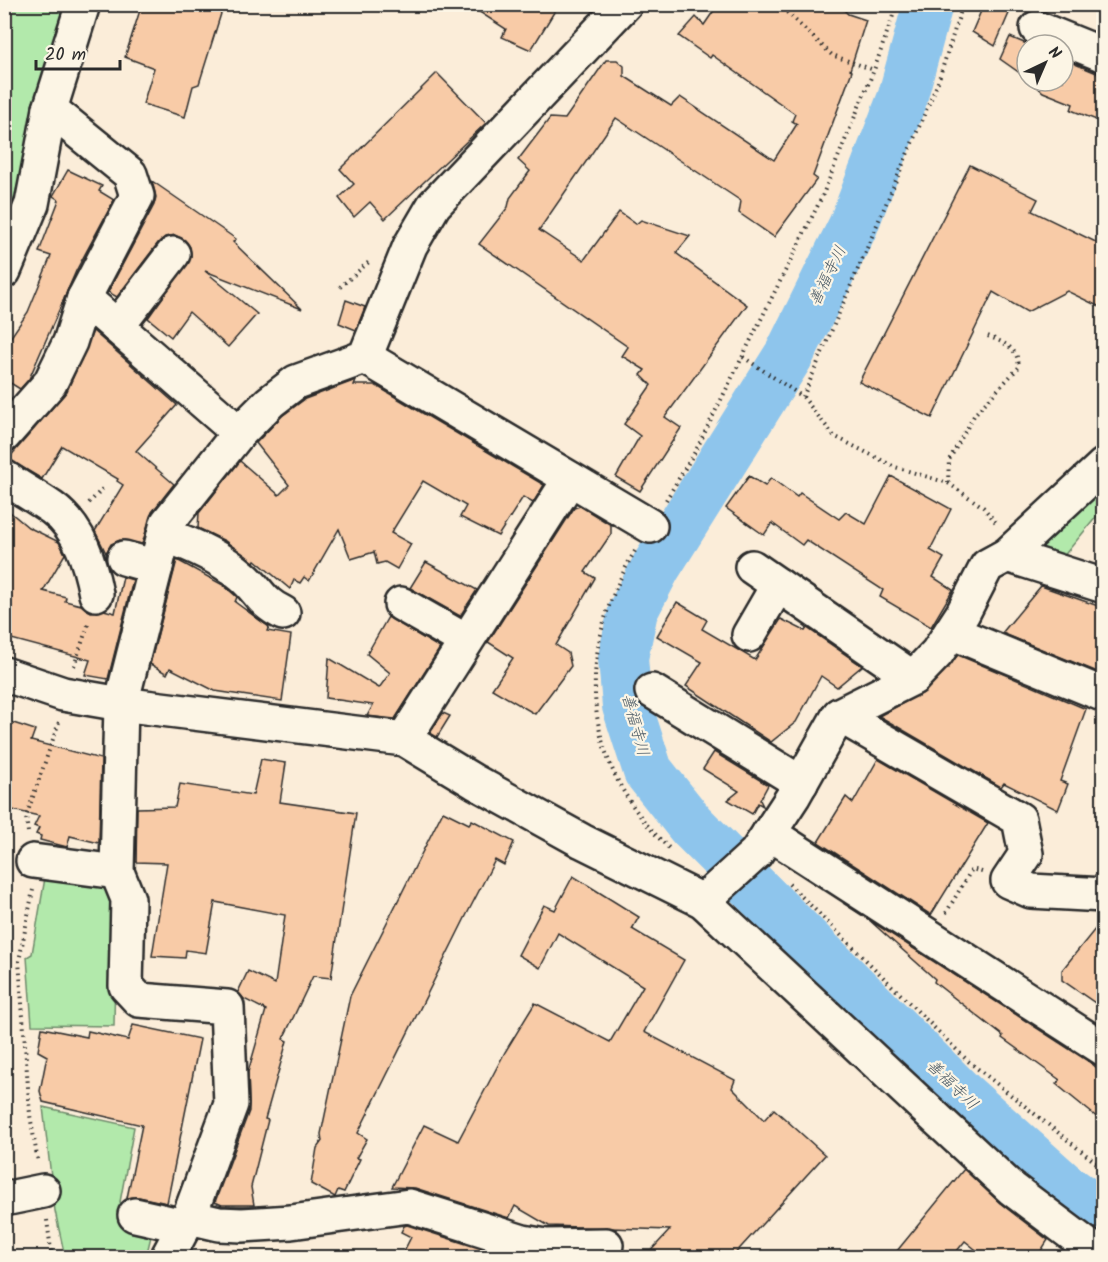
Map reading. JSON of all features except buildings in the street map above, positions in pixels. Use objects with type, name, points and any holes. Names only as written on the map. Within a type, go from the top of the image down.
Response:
[{"type":"street","points":[[4,271],[32,204],[50,109],[83,4]]},
{"type":"street","points":[[167,1257],[186,1222],[231,1104],[227,1007],[139,1000],[126,986],[128,899],[117,872],[121,704],[167,523],[239,433],[296,382],[364,357],[410,246],[434,205],[625,4]]},
{"type":"street","points":[[1037,28],[1104,55]]},
{"type":"street","points":[[4,435],[50,383],[70,342],[84,298],[137,196],[130,174],[50,109]]},
{"type":"street","points":[[117,327],[173,254]]},
{"type":"street","points":[[84,298],[239,433]]},
{"type":"street","points":[[364,357],[650,526]]},
{"type":"street","points":[[709,896],[763,843],[801,783],[839,715],[913,678],[938,653],[987,566],[1006,555],[1104,465]]},
{"type":"street","points":[[4,477],[54,510],[74,533],[90,564],[96,594]]},
{"type":"street","points":[[404,739],[570,479]]},
{"type":"street","points":[[164,535],[189,543],[243,576],[267,605],[283,614]]},
{"type":"street","points":[[1006,555],[1104,586]]},
{"type":"street","points":[[124,558],[156,567]]},
{"type":"street","points":[[749,634],[765,576],[913,678]]},
{"type":"street","points":[[400,604],[466,641]]},
{"type":"street","points":[[951,632],[1102,694]]},
{"type":"street","points":[[4,674],[63,694],[121,704],[404,739],[475,782],[582,841],[709,896],[1011,1188],[1097,1252]]},
{"type":"street","points":[[652,691],[801,783]]},
{"type":"street","points":[[839,715],[1019,819],[1026,854],[1008,881],[1031,891],[1104,895]]},
{"type":"street","points":[[763,843],[931,938],[1104,1049]]},
{"type":"street","points":[[33,861],[117,872]]},
{"type":"street","points":[[4,1198],[43,1191]]},
{"type":"street","points":[[135,1215],[242,1226],[291,1222],[409,1206],[523,1242],[546,1246],[606,1245]]},
{"type":"path","points":[[778,4],[832,55],[874,70]]},
{"type":"path","points":[[673,851],[627,795],[601,742],[593,693],[598,644],[616,583],[696,450],[821,199],[874,70],[897,4]]},
{"type":"path","points":[[803,397],[937,85],[963,4]]},
{"type":"path","points":[[948,483],[949,460],[975,414],[1019,367],[1018,357],[1013,348],[985,335]]},
{"type":"path","points":[[743,357],[803,397],[834,436],[895,467],[948,483],[983,507],[1009,537],[1006,555]]},
{"type":"path","points":[[26,817],[35,879],[19,961],[30,1114],[52,1257]]},
{"type":"path","points":[[763,843],[968,1061],[1104,1169]]},
{"type":"path","points":[[931,938],[972,869],[1008,881]]},
{"type":"green space","points":[[5,5],[70,5],[5,228]]},
{"type":"green space","points":[[1103,477],[1103,502],[1097,516],[1057,564],[1021,553]]},
{"type":"green space","points":[[46,872],[108,884],[116,900],[114,1026],[32,1025],[27,957],[32,954]]},
{"type":"green space","points":[[43,1107],[134,1127],[120,1202],[153,1228],[146,1257],[65,1257],[55,1211]]},
{"type":"waterway","name":"善福寺川","points":[[928,4],[902,99],[853,226],[789,355],[656,567],[633,611],[623,658],[627,706],[648,771],[691,825],[962,1096],[1065,1188],[1104,1216]]}]
